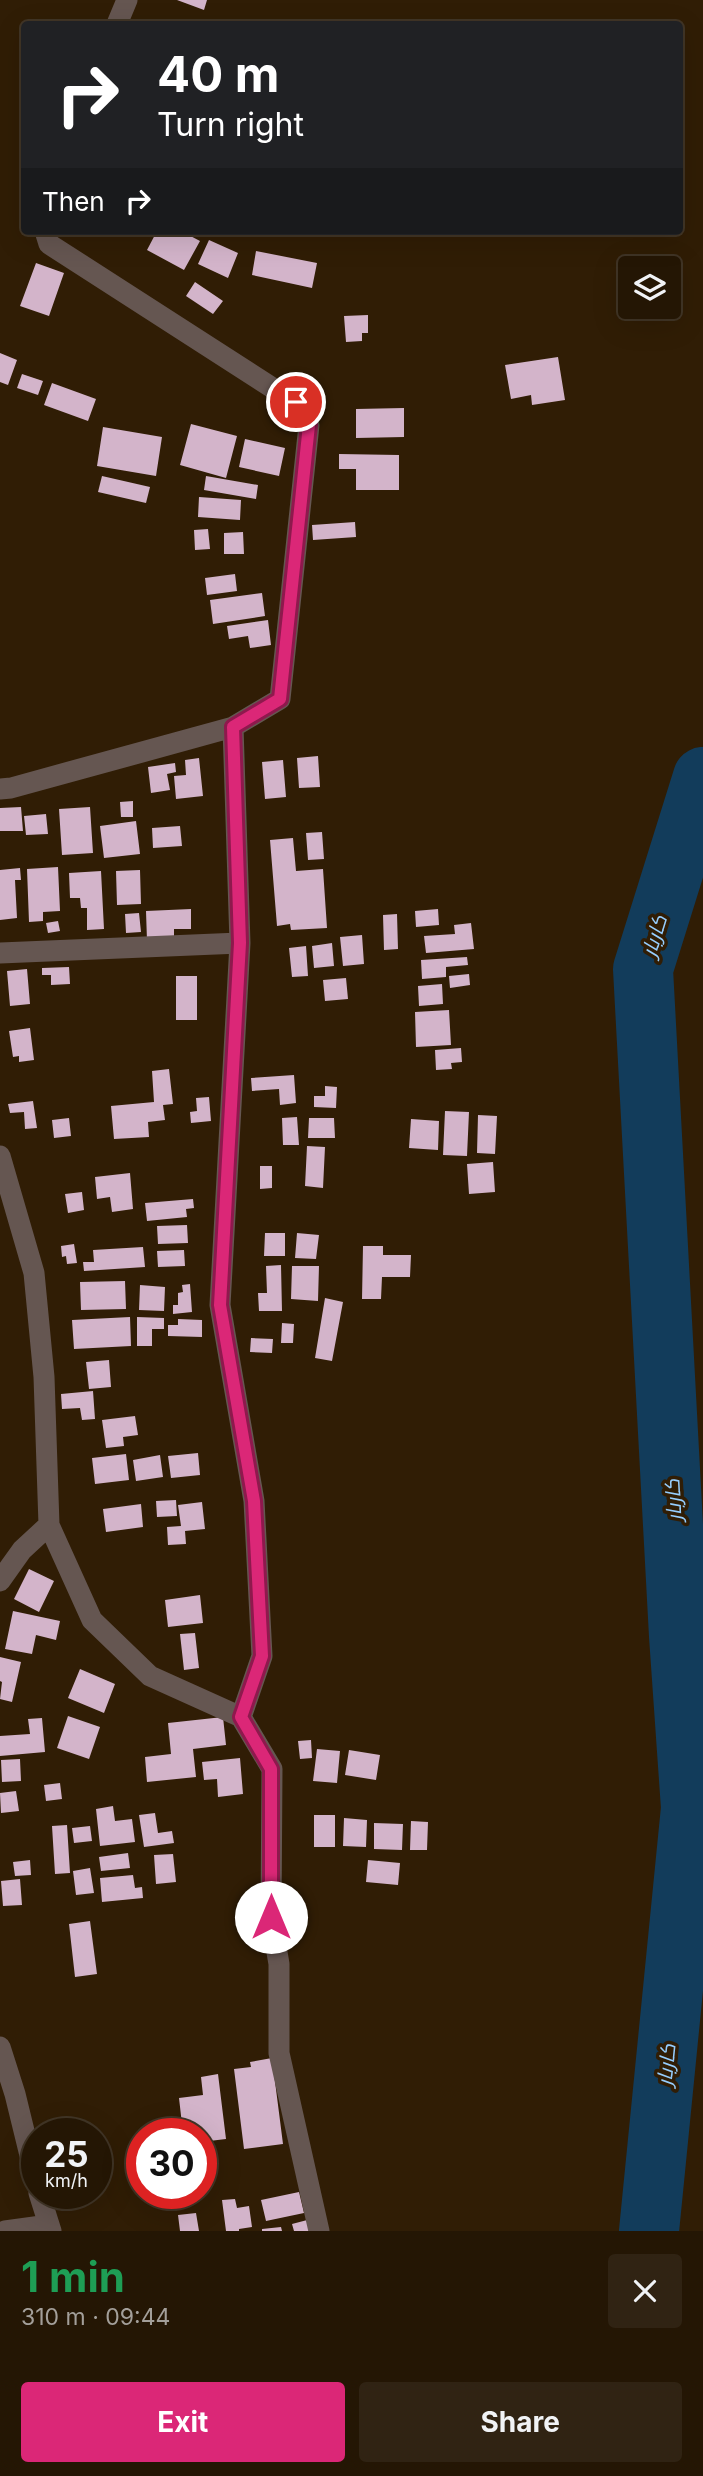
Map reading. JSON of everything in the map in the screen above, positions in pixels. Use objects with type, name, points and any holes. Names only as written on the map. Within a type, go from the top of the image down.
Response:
[{"type":"street","points":[[118,21],[127,0]]},
{"type":"street","points":[[0,789],[233,727],[280,699],[309,425],[296,402],[49,244],[46,235]]},
{"type":"street","points":[[233,727],[240,943],[220,1305],[254,1501],[262,1656],[241,1717]]},
{"type":"street","points":[[0,953],[240,943]]},
{"type":"street","points":[[0,1156],[34,1273],[44,1377],[49,1525],[92,1620],[150,1676],[241,1717],[271,1769],[271,1917],[279,1964],[279,2053],[319,2231]]},
{"type":"street","points":[[0,1581],[22,1550],[49,1525]]},
{"type":"street","points":[[0,2047],[21,2119]]},
{"type":"street","points":[[5,2231],[50,2228],[44,2209]]},
{"type":"building","points":[[177,0],[207,0],[204,10]]},
{"type":"building","points":[[155,235],[189,235],[200,241],[184,270],[147,250]]},
{"type":"building","points":[[209,240],[238,253],[228,278],[198,264]]},
{"type":"building","points":[[256,251],[317,263],[312,288],[252,275]]},
{"type":"building","points":[[36,263],[64,273],[49,316],[20,306]]},
{"type":"building","points":[[195,282],[223,301],[213,314],[186,296]]},
{"type":"building","points":[[368,315],[368,333],[362,333],[362,341],[346,342],[344,316]]},
{"type":"building","points":[[0,353],[17,360],[8,385],[0,382]]},
{"type":"building","points":[[558,357],[565,400],[532,405],[531,395],[511,399],[505,365]]},
{"type":"building","points":[[22,374],[43,381],[38,395],[17,388]]},
{"type":"building","points":[[52,383],[96,399],[88,421],[44,405]]},
{"type":"building","points":[[404,408],[404,437],[356,438],[356,409]]},
{"type":"building","points":[[191,424],[237,436],[226,478],[180,465]]},
{"type":"building","points":[[103,427],[162,437],[156,476],[97,466]]},
{"type":"building","points":[[245,439],[285,448],[279,476],[239,467]]},
{"type":"building","points":[[339,454],[399,455],[399,490],[356,490],[356,469],[339,469]]},
{"type":"building","points":[[102,476],[150,487],[146,503],[98,492]]},
{"type":"building","points":[[206,476],[258,485],[256,499],[204,490]]},
{"type":"building","points":[[199,497],[241,500],[240,520],[198,517]]},
{"type":"building","points":[[355,522],[356,537],[313,540],[312,525]]},
{"type":"building","points":[[208,529],[210,549],[195,550],[194,530]]},
{"type":"building","points":[[243,532],[244,554],[224,554],[224,533]]},
{"type":"building","points":[[235,574],[237,591],[207,595],[205,578]]},
{"type":"building","points":[[262,593],[265,616],[213,624],[210,600]]},
{"type":"building","points":[[268,620],[271,645],[250,648],[248,636],[229,639],[227,626]]},
{"type":"building","points":[[318,756],[320,787],[299,788],[297,758]]},
{"type":"building","points":[[199,758],[203,796],[176,799],[174,776],[186,775],[185,760]]},
{"type":"building","points":[[283,760],[286,797],[265,799],[262,762]]},
{"type":"building","points":[[175,763],[176,772],[167,774],[170,790],[151,793],[148,767]]},
{"type":"building","points":[[133,801],[133,817],[121,817],[120,802]]},
{"type":"building","points":[[21,807],[23,831],[0,831],[0,808]]},
{"type":"building","points":[[90,807],[93,853],[62,855],[59,809]]},
{"type":"building","points":[[46,814],[48,834],[26,835],[24,816]]},
{"type":"building","points":[[136,821],[140,854],[104,858],[100,826]]},
{"type":"building","points":[[180,826],[182,846],[153,848],[152,828]]},
{"type":"building","points":[[322,832],[324,859],[308,860],[306,833]]},
{"type":"building","points":[[293,838],[296,871],[323,869],[327,928],[291,930],[290,924],[277,926],[270,840]]},
{"type":"building","points":[[58,867],[60,911],[43,912],[43,921],[29,922],[27,869]]},
{"type":"building","points":[[20,868],[21,880],[15,880],[17,918],[0,920],[0,870]]},
{"type":"building","points":[[140,870],[141,904],[117,905],[116,871]]},
{"type":"building","points":[[101,871],[104,929],[87,930],[87,908],[81,908],[80,898],[70,898],[69,873]]},
{"type":"building","points":[[191,909],[191,929],[174,929],[174,940],[147,941],[146,911]]},
{"type":"building","points":[[438,909],[439,925],[416,927],[415,911]]},
{"type":"building","points":[[139,913],[141,932],[126,933],[125,914]]},
{"type":"building","points":[[397,914],[398,949],[384,950],[383,915]]},
{"type":"building","points":[[58,921],[60,931],[48,933],[46,923]]},
{"type":"building","points":[[471,923],[474,949],[426,953],[424,936],[455,934],[454,925]]},
{"type":"building","points":[[362,935],[364,964],[343,966],[340,937]]},
{"type":"building","points":[[332,943],[334,966],[314,968],[312,946]]},
{"type":"building","points":[[306,946],[308,976],[292,977],[289,948]]},
{"type":"building","points":[[467,957],[468,965],[446,967],[446,977],[422,979],[421,960]]},
{"type":"building","points":[[69,967],[70,984],[51,985],[51,975],[42,975],[42,968]]},
{"type":"building","points":[[27,969],[30,1004],[10,1006],[7,971]]},
{"type":"building","points":[[469,974],[470,985],[450,988],[449,976]]},
{"type":"building","points":[[176,976],[197,976],[197,1020],[176,1020]]},
{"type":"building","points":[[346,978],[348,999],[325,1001],[323,980]]},
{"type":"building","points":[[442,984],[443,1004],[419,1006],[418,986]]},
{"type":"building","points":[[449,1010],[451,1045],[416,1047],[415,1012]]},
{"type":"building","points":[[30,1028],[34,1060],[19,1062],[19,1056],[13,1057],[9,1031]]},
{"type":"building","points":[[461,1048],[462,1062],[451,1063],[452,1069],[436,1070],[435,1050]]},
{"type":"building","points":[[169,1069],[173,1104],[163,1105],[165,1120],[148,1122],[149,1137],[114,1139],[111,1106],[154,1102],[152,1071]]},
{"type":"building","points":[[294,1075],[296,1103],[280,1105],[279,1089],[252,1091],[251,1078]]},
{"type":"building","points":[[325,1086],[337,1087],[336,1108],[314,1107],[314,1096],[325,1096]]},
{"type":"building","points":[[209,1097],[211,1121],[191,1123],[190,1112],[197,1111],[196,1098]]},
{"type":"building","points":[[33,1101],[37,1128],[25,1129],[24,1112],[10,1113],[8,1104]]},
{"type":"building","points":[[445,1111],[469,1112],[467,1156],[443,1155]]},
{"type":"building","points":[[478,1115],[497,1116],[495,1154],[477,1153]]},
{"type":"building","points":[[297,1117],[299,1145],[283,1145],[282,1118]]},
{"type":"building","points":[[69,1118],[71,1136],[54,1138],[52,1120]]},
{"type":"building","points":[[309,1118],[334,1118],[335,1138],[308,1138]]},
{"type":"building","points":[[411,1119],[439,1121],[438,1150],[409,1148]]},
{"type":"building","points":[[307,1146],[325,1147],[323,1188],[305,1186]]},
{"type":"building","points":[[493,1162],[495,1192],[469,1194],[467,1164]]},
{"type":"building","points":[[260,1166],[272,1166],[272,1188],[260,1189]]},
{"type":"building","points":[[130,1173],[133,1209],[112,1212],[110,1197],[97,1199],[95,1177]]},
{"type":"building","points":[[82,1192],[84,1210],[68,1213],[65,1194]]},
{"type":"building","points":[[193,1199],[194,1208],[186,1209],[187,1217],[147,1221],[145,1203]]},
{"type":"building","points":[[187,1225],[188,1243],[158,1244],[157,1226]]},
{"type":"building","points":[[265,1233],[285,1233],[285,1256],[264,1256]]},
{"type":"building","points":[[297,1233],[319,1235],[316,1259],[295,1258]]},
{"type":"building","points":[[74,1244],[77,1263],[67,1264],[66,1256],[62,1257],[61,1246]]},
{"type":"building","points":[[363,1246],[383,1246],[383,1255],[411,1255],[410,1277],[382,1277],[381,1299],[362,1299]]},
{"type":"building","points":[[143,1247],[145,1267],[84,1271],[83,1262],[94,1262],[93,1250]]},
{"type":"building","points":[[184,1250],[185,1266],[158,1267],[157,1251]]},
{"type":"building","points":[[281,1265],[282,1311],[259,1311],[258,1293],[267,1293],[266,1266]]},
{"type":"building","points":[[292,1266],[319,1266],[318,1301],[291,1299]]},
{"type":"building","points":[[125,1281],[126,1309],[81,1310],[80,1282]]},
{"type":"building","points":[[190,1284],[192,1312],[173,1314],[173,1305],[178,1305],[178,1293],[183,1292],[182,1285]]},
{"type":"building","points":[[140,1285],[165,1287],[164,1311],[139,1310]]},
{"type":"building","points":[[325,1298],[343,1302],[332,1361],[315,1358]]},
{"type":"building","points":[[130,1317],[131,1346],[74,1349],[72,1320]]},
{"type":"building","points":[[137,1317],[164,1318],[164,1329],[152,1329],[152,1346],[137,1346]]},
{"type":"building","points":[[178,1319],[202,1320],[202,1337],[168,1336],[168,1325],[178,1325]]},
{"type":"building","points":[[282,1323],[294,1324],[293,1343],[281,1343]]},
{"type":"building","points":[[251,1338],[273,1339],[272,1353],[250,1352]]},
{"type":"building","points":[[109,1360],[111,1387],[89,1389],[86,1362]]},
{"type":"building","points":[[93,1391],[95,1419],[82,1420],[80,1408],[62,1409],[61,1394]]},
{"type":"building","points":[[135,1416],[138,1435],[123,1437],[124,1446],[106,1448],[102,1420]]},
{"type":"building","points":[[198,1453],[200,1475],[171,1478],[168,1456]]},
{"type":"building","points":[[126,1454],[129,1480],[95,1484],[92,1458]]},
{"type":"building","points":[[160,1455],[163,1477],[136,1481],[133,1460]]},
{"type":"building","points":[[176,1500],[177,1516],[157,1517],[156,1501]]},
{"type":"building","points":[[202,1502],[205,1529],[185,1531],[186,1544],[168,1545],[167,1527],[181,1526],[178,1505]]},
{"type":"building","points":[[141,1504],[143,1527],[106,1532],[103,1509]]},
{"type":"building","points":[[29,1569],[54,1581],[39,1612],[14,1599]]},
{"type":"building","points":[[200,1595],[203,1623],[168,1627],[165,1600]]},
{"type":"building","points":[[13,1611],[60,1621],[56,1640],[36,1635],[32,1654],[5,1649]]},
{"type":"building","points":[[195,1633],[199,1668],[184,1670],[180,1634]]},
{"type":"building","points":[[0,1657],[21,1662],[12,1702],[0,1699]]},
{"type":"building","points":[[80,1669],[115,1684],[104,1713],[68,1698]]},
{"type":"building","points":[[68,1716],[100,1727],[89,1759],[57,1748]]},
{"type":"building","points":[[223,1717],[226,1745],[193,1749],[196,1777],[147,1782],[145,1757],[171,1754],[168,1723]]},
{"type":"building","points":[[42,1718],[45,1752],[0,1756],[0,1736],[30,1734],[28,1719]]},
{"type":"building","points":[[311,1740],[312,1758],[300,1759],[298,1741]]},
{"type":"building","points":[[317,1749],[340,1751],[337,1783],[313,1781]]},
{"type":"building","points":[[349,1750],[380,1755],[376,1780],[345,1775]]},
{"type":"building","points":[[240,1758],[243,1794],[218,1797],[217,1779],[204,1780],[202,1762]]},
{"type":"building","points":[[20,1759],[21,1781],[2,1782],[1,1760]]},
{"type":"building","points":[[60,1783],[62,1799],[46,1801],[44,1785]]},
{"type":"building","points":[[16,1791],[19,1811],[1,1813],[0,1793]]},
{"type":"building","points":[[113,1806],[115,1821],[132,1819],[135,1842],[100,1846],[96,1809]]},
{"type":"building","points":[[155,1813],[158,1833],[172,1831],[174,1843],[144,1847],[139,1815]]},
{"type":"building","points":[[314,1815],[335,1815],[335,1847],[314,1847]]},
{"type":"building","points":[[344,1818],[367,1820],[366,1847],[343,1846]]},
{"type":"building","points":[[411,1821],[428,1822],[427,1850],[410,1850]]},
{"type":"building","points":[[374,1823],[403,1824],[402,1850],[374,1849]]},
{"type":"building","points":[[67,1825],[70,1873],[55,1874],[52,1826]]},
{"type":"building","points":[[90,1826],[92,1841],[74,1843],[72,1828]]},
{"type":"building","points":[[128,1853],[130,1868],[101,1871],[99,1857]]},
{"type":"building","points":[[173,1854],[176,1882],[156,1884],[154,1855]]},
{"type":"building","points":[[30,1860],[31,1875],[15,1876],[13,1862]]},
{"type":"building","points":[[368,1860],[400,1863],[398,1885],[366,1882]]},
{"type":"building","points":[[90,1868],[94,1893],[76,1895],[73,1871]]},
{"type":"building","points":[[133,1875],[135,1888],[142,1887],[143,1898],[102,1902],[100,1878]]},
{"type":"building","points":[[20,1879],[22,1905],[3,1906],[1,1881]]},
{"type":"building","points":[[90,1921],[97,1974],[75,1977],[69,1924]]},
{"type":"building","points":[[272,2058],[283,2144],[244,2149],[234,2069],[251,2067],[250,2062]]},
{"type":"building","points":[[218,2074],[226,2139],[217,2140],[217,2118],[181,2118],[179,2098],[203,2095],[201,2077]]},
{"type":"building","points":[[299,2192],[304,2213],[266,2221],[261,2200]]},
{"type":"building","points":[[235,2199],[237,2208],[249,2206],[252,2227],[226,2231],[222,2200]]},
{"type":"building","points":[[196,2213],[199,2231],[180,2231],[178,2215]]},
{"type":"building","points":[[311,2219],[315,2231],[294,2231],[292,2224]]},
{"type":"building","points":[[281,2227],[282,2231],[262,2231],[262,2229]]},
{"type":"waterway","name":"کاربار","points":[[649,2231],[691,1808],[679,1636],[643,969],[703,777]]},
{"type":"route","points":[[271,1917],[271,1769],[241,1717],[262,1656],[254,1501],[220,1305],[240,943],[233,727],[280,699],[309,425],[296,402]]}]
